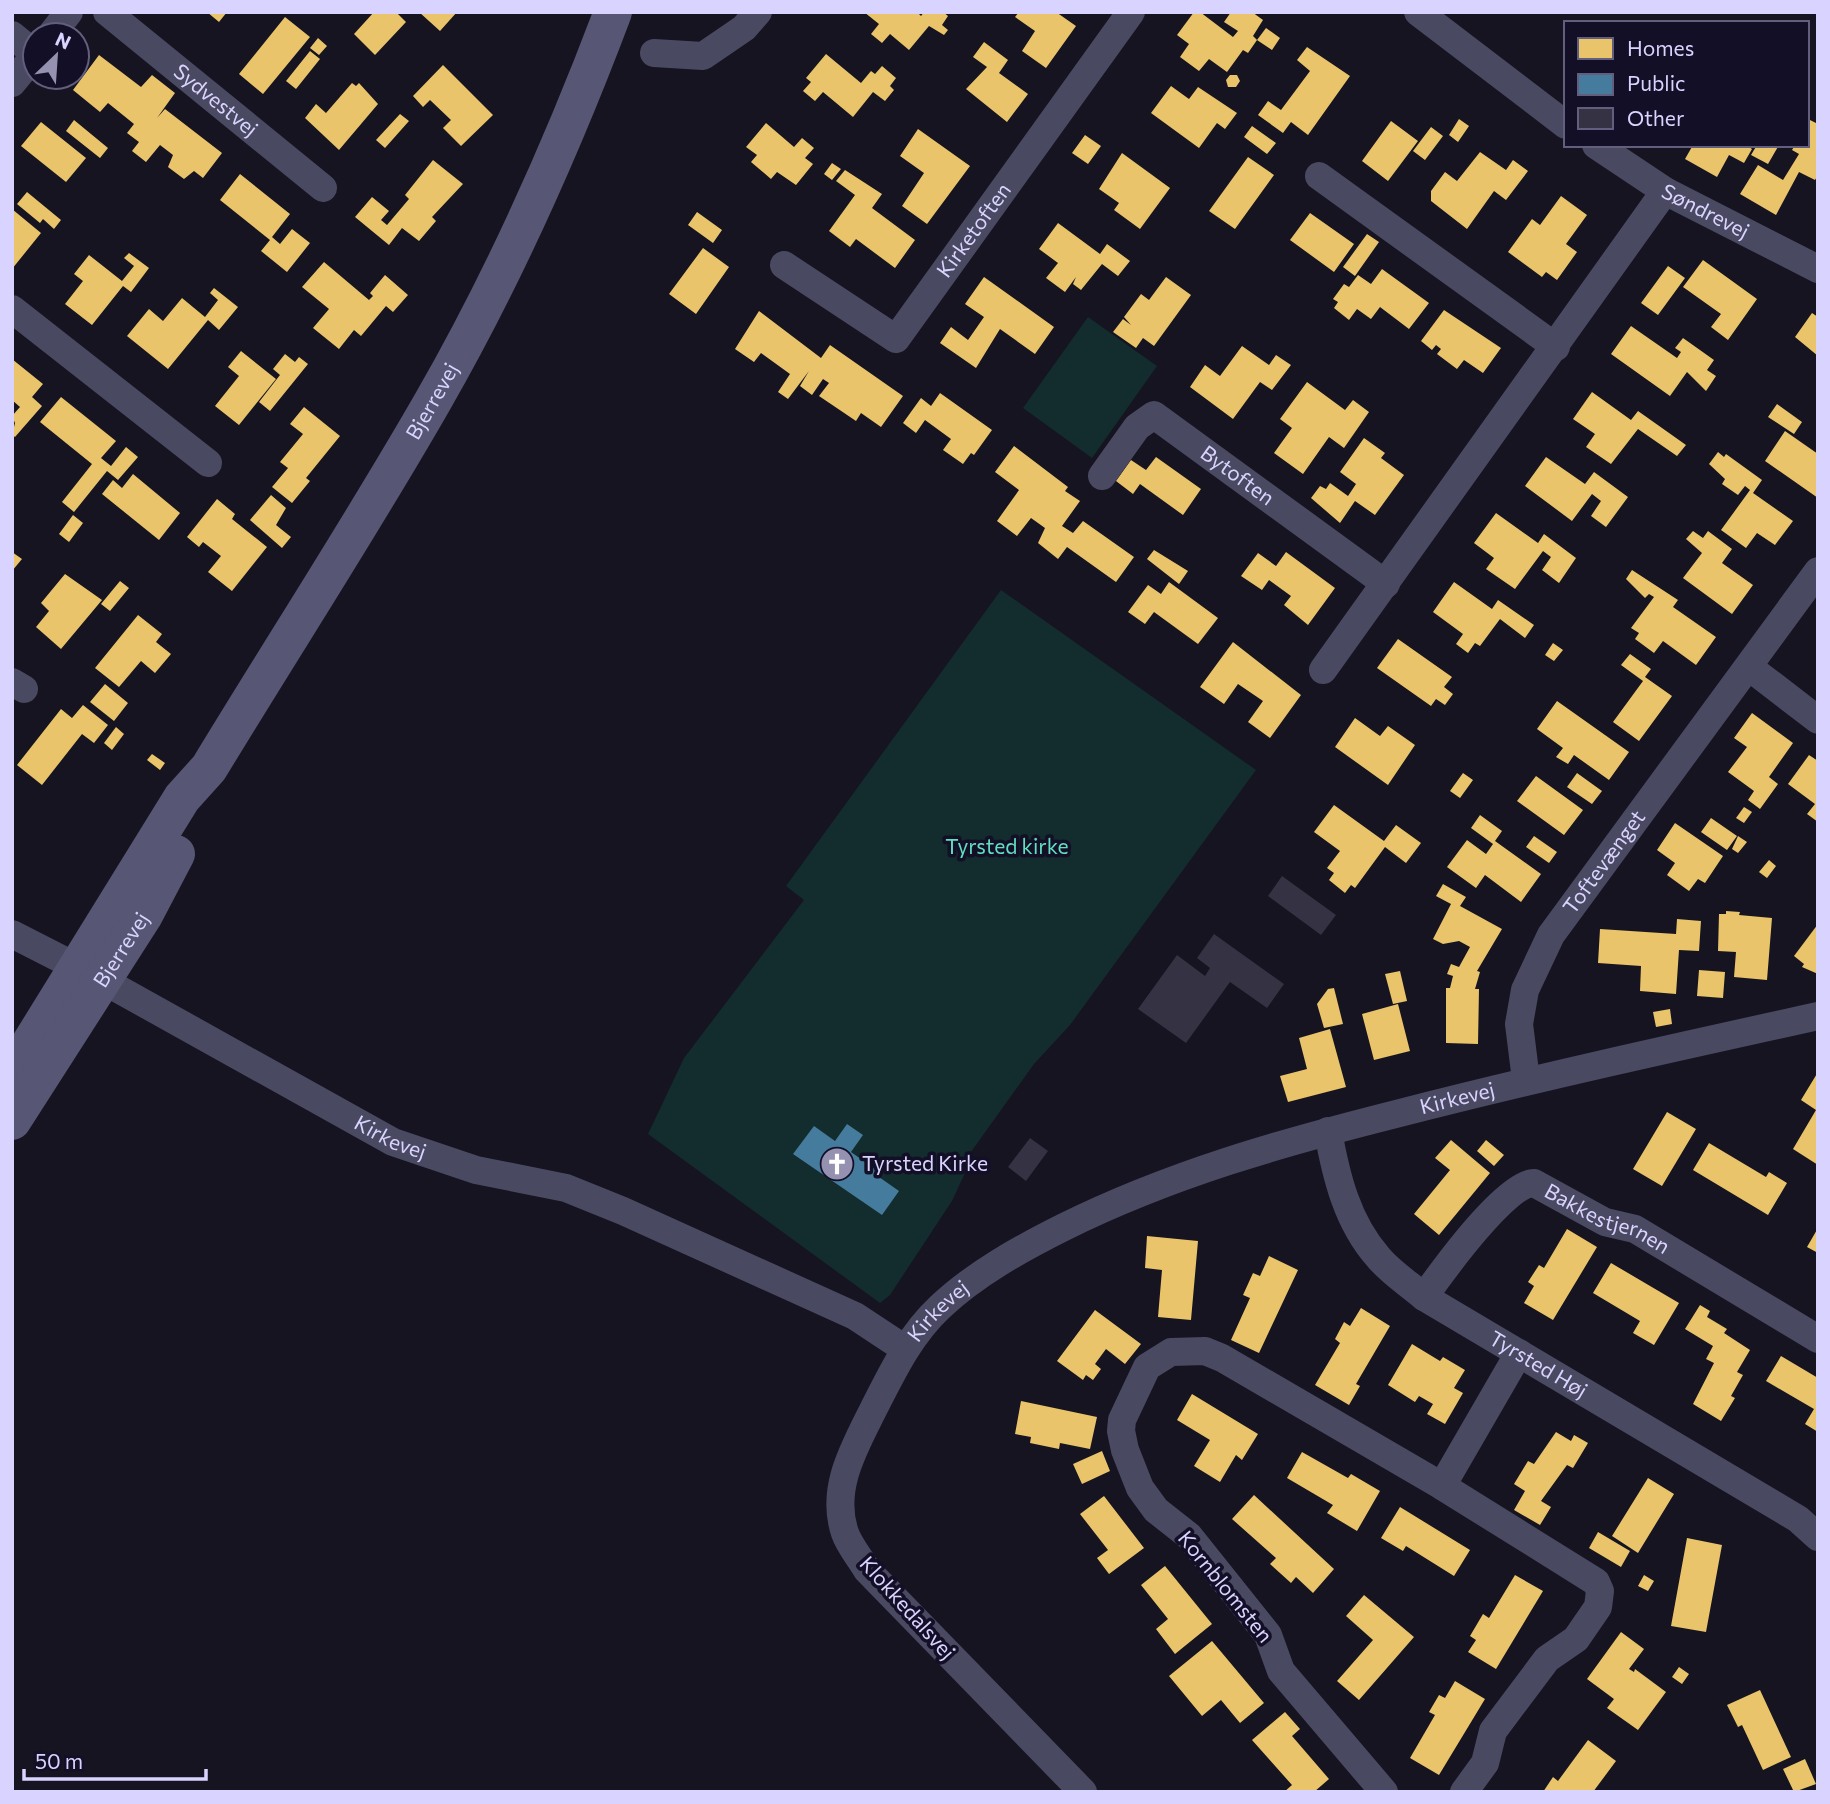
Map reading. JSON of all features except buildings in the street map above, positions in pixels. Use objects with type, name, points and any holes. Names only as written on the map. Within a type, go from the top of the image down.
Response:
[{"type":"street","name":"Sydvestvej","points":[[107,12],[323,188]]},
{"type":"street","name":"Bjerrevej","points":[[12,1121],[182,797],[209,768],[433,400],[513,245],[579,98],[613,12]]},
{"type":"street","points":[[654,53],[703,56],[744,28],[758,12]]},
{"type":"street","name":"Kirketoften","points":[[784,265],[895,339],[1131,12]]},
{"type":"street","points":[[1418,12],[1564,123]]},
{"type":"street","name":"Søndrevej","points":[[1599,147],[1665,191],[1818,269]]},
{"type":"street","points":[[1319,176],[1556,347]]},
{"type":"street","points":[[1323,670],[1665,191]]},
{"type":"street","points":[[12,309],[208,463]]},
{"type":"street","name":"Bytoften","points":[[1102,476],[1137,427],[1154,415],[1386,584]]},
{"type":"street","name":"Toftevænget","points":[[1526,1080],[1519,1024],[1525,990],[1551,935],[1818,571]]},
{"type":"street","points":[[1749,667],[1818,720]]},
{"type":"street","name":"Kirkevej","points":[[12,934],[91,974],[393,1142],[476,1170],[566,1188],[623,1211],[855,1316],[905,1349],[943,1304],[985,1272],[1033,1243],[1118,1200],[1197,1169],[1328,1131],[1526,1080],[1818,1016]]},
{"type":"street","name":"Bjerrevej","points":[[12,1073],[91,974]]},
{"type":"street","name":"Tyrsted Høj","points":[[1328,1131],[1336,1177],[1353,1219],[1378,1258],[1424,1297],[1798,1519],[1818,1537]]},
{"type":"street","name":"Bakkestjernen","points":[[1424,1297],[1450,1262],[1509,1196],[1527,1183],[1534,1183],[1605,1222],[1635,1229],[1818,1339]]},
{"type":"street","name":"Klokkedalsvej","points":[[905,1349],[854,1448],[842,1481],[839,1507],[845,1535],[867,1570],[1083,1792]]},
{"type":"street","name":"Kornblomsten","points":[[1384,1792],[1281,1671],[1268,1635],[1189,1536],[1164,1519],[1140,1488],[1125,1450],[1122,1420],[1147,1367],[1171,1352],[1205,1351],[1442,1486],[1591,1576],[1600,1591],[1598,1607],[1576,1639],[1547,1659],[1493,1731],[1485,1763],[1464,1792]]},
{"type":"street","points":[[1442,1486],[1520,1353]]},
{"type":"green space","points":[[1088,317],[1157,366],[1092,458],[1023,408]]},
{"type":"green space","name":"Tyrsted kirke","points":[[1001,590],[1256,770],[1070,1025],[1034,1064],[971,1152],[952,1201],[890,1295],[880,1303],[648,1134],[684,1058],[804,900],[786,886]]},
{"type":"place","name":"Tyrsted Kirke","points":[[837,1164]]}]
